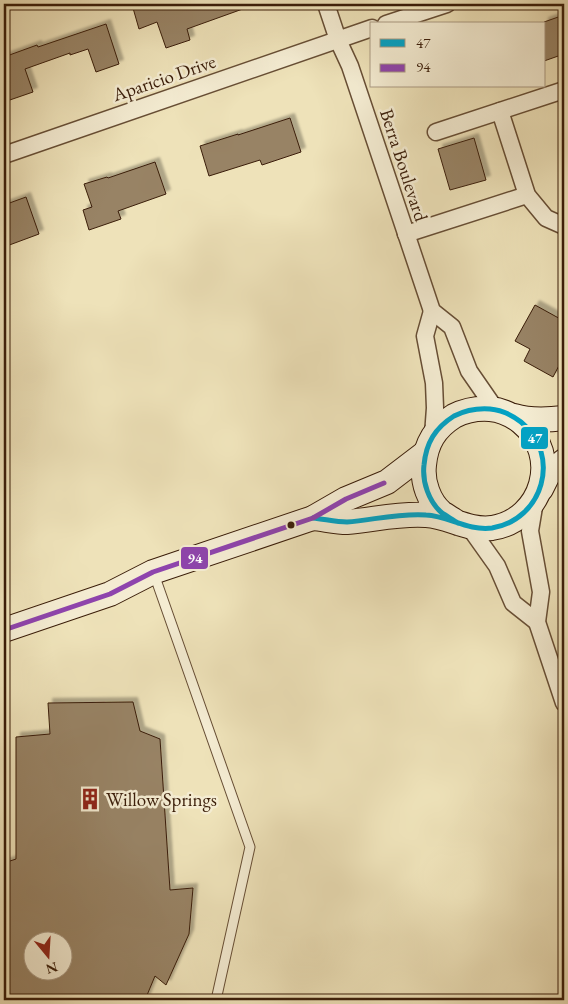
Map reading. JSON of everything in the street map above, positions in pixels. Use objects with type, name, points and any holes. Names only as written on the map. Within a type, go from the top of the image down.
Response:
[{"type":"street","name":"Berra Boulevard","points":[[326,4],[338,40],[350,66],[432,311]]},
{"type":"street","points":[[392,22],[446,4]]},
{"type":"street","name":"Aparicio Drive","points":[[4,155],[370,29]]},
{"type":"street","points":[[436,132],[564,90]]},
{"type":"street","points":[[500,111],[527,195],[546,218],[564,226]]},
{"type":"street","points":[[406,234],[527,195]]},
{"type":"street","points":[[537,622],[513,603],[497,566],[464,525],[441,512],[428,494],[423,474],[435,408],[434,383],[425,336],[432,311],[452,327],[469,371],[505,413],[527,427],[537,440],[543,456],[544,474],[537,495],[530,531],[541,592],[537,622],[564,703]]},
{"type":"street","points":[[4,630],[110,594],[153,572],[313,518],[346,499],[387,482],[429,444],[446,422],[461,412],[478,408],[524,419],[564,418]]},
{"type":"street","points":[[313,518],[346,522],[397,515],[427,515],[485,529],[500,526],[514,521],[525,512],[548,475],[564,461]]},
{"type":"lane","points":[[153,572],[250,847],[216,1000]]},
{"type":"building","points":[[146,4],[251,4],[251,6],[187,29],[190,40],[166,48],[157,22],[139,29],[133,8]]},
{"type":"building","points":[[564,15],[564,54],[546,60],[546,22],[544,22]]},
{"type":"building","points":[[106,24],[119,64],[96,72],[88,49],[70,55],[70,53],[25,69],[33,92],[4,102],[4,57]]},
{"type":"building","points":[[290,118],[301,152],[262,165],[260,160],[209,176],[200,146]]},
{"type":"building","points":[[474,138],[486,180],[450,190],[438,149]]},
{"type":"building","points":[[155,162],[166,194],[118,211],[121,219],[89,230],[83,210],[92,207],[84,184]]},
{"type":"building","points":[[26,197],[39,234],[4,247],[4,205]]},
{"type":"building","points":[[535,305],[564,321],[564,356],[553,377],[524,361],[530,349],[515,341]]},
{"type":"building","name":"Willow Springs","points":[[133,702],[140,731],[160,739],[170,890],[193,888],[189,934],[166,985],[155,976],[145,1000],[4,1000],[4,863],[16,859],[16,737],[50,734],[48,703]]},
{"type":"transit line","name":"47","points":[[313,518],[347,522],[396,516],[426,515],[434,516],[450,520],[458,523],[474,527],[483,528],[492,528],[510,523],[524,513],[534,500],[541,484],[543,468],[541,451],[534,436],[521,422],[507,413],[485,409],[463,412],[447,421],[429,443],[424,471],[427,491],[437,508],[458,523]]},
{"type":"transit line","name":"94","points":[[4,630],[110,594],[153,572],[313,518],[346,499],[384,483]]},
{"type":"place","name":"Willow Springs","points":[[90,799]]}]
